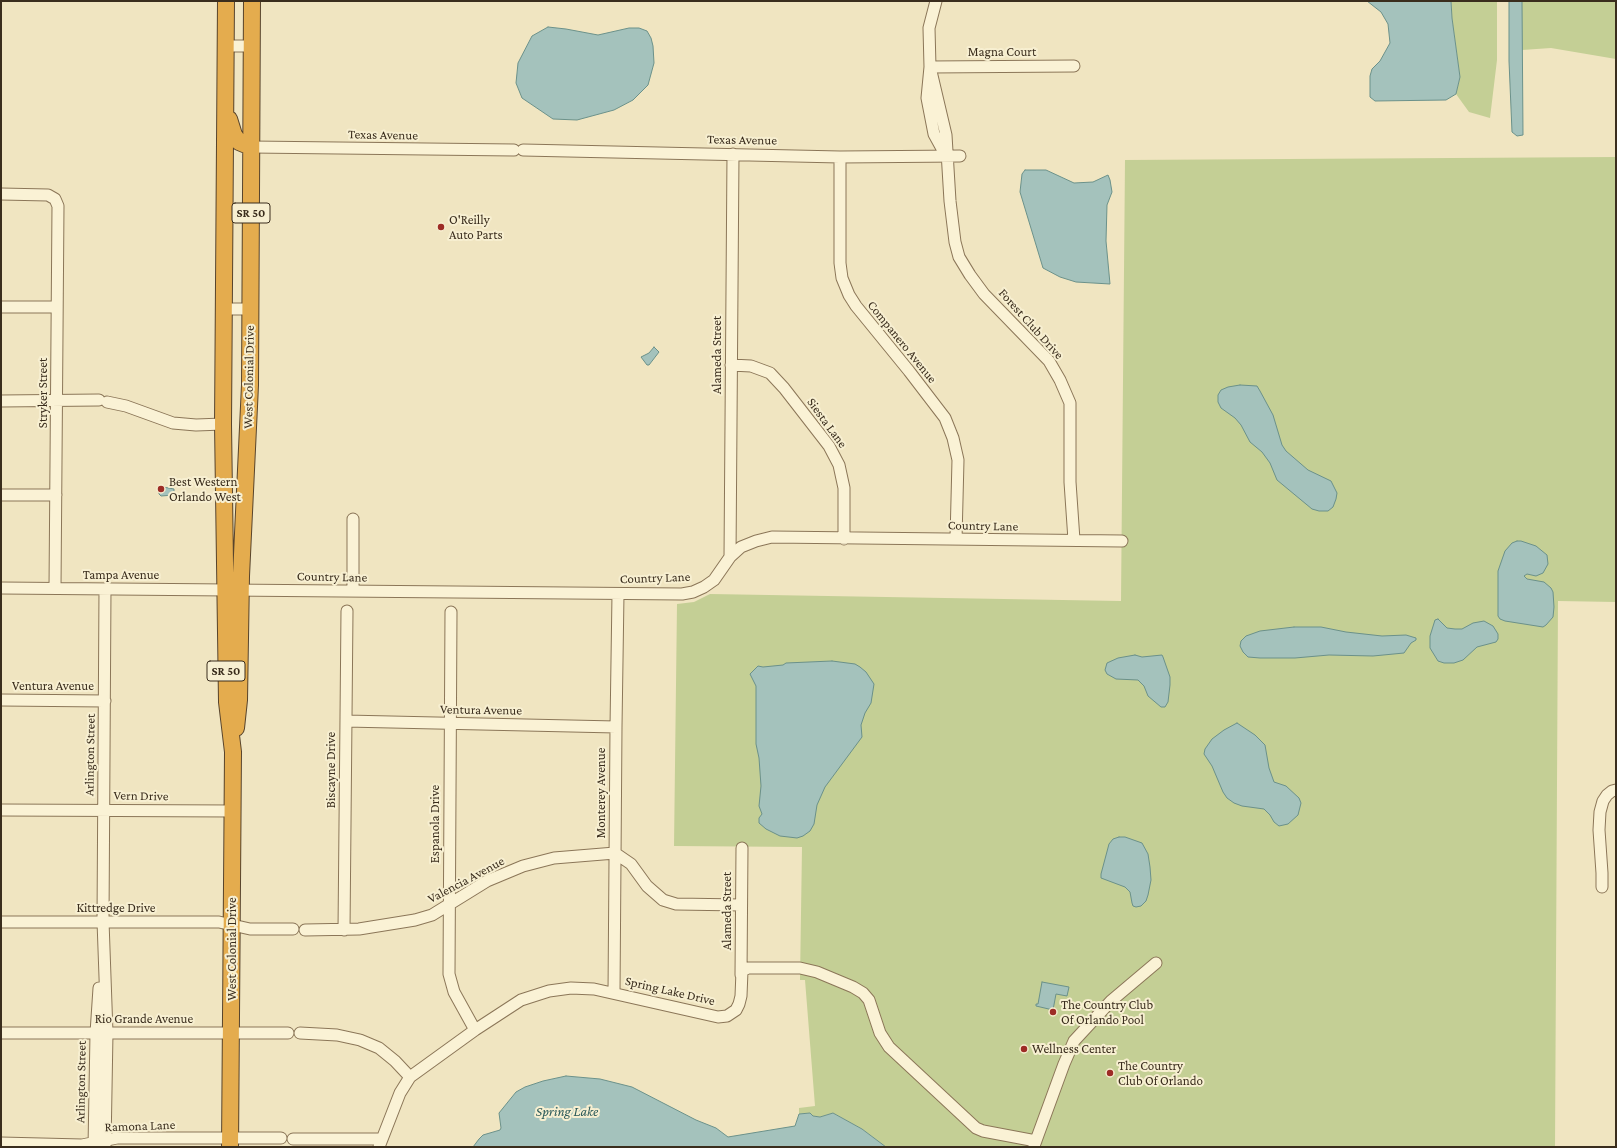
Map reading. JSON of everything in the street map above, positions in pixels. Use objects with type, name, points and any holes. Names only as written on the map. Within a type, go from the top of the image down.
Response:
[{"type":"highway","name":"West Colonial Drive","points":[[226,1],[223,424],[240,700],[233,752],[231,1143]]},
{"type":"highway","name":"West Colonial Drive","points":[[233,589],[249,403],[252,1]]},
{"type":"highway","points":[[226,110],[234,135],[239,142],[251,147]]},
{"type":"street","name":"Forest Club Drive","points":[[936,1],[929,28],[930,67],[946,135],[954,229],[959,257],[984,294],[1049,362],[1060,380],[1070,403],[1070,482],[1074,540]]},
{"type":"street","points":[[226,46],[252,46]]},
{"type":"street","name":"Magna Court","points":[[930,67],[1074,66]]},
{"type":"street","name":"Texas Avenue","points":[[251,147],[519,150],[840,157],[960,156]]},
{"type":"street","name":"Alameda Street","points":[[730,557],[733,154]]},
{"type":"street","name":"Companero Avenue","points":[[840,157],[840,263],[842,278],[849,295],[856,306],[945,418],[953,438],[958,460],[956,539]]},
{"type":"street","name":"Stryker Street","points":[[1,194],[48,194],[56,199],[58,206],[55,588]]},
{"type":"street","points":[[1,307],[57,307]]},
{"type":"street","points":[[224,309],[250,309]]},
{"type":"street","name":"Siesta Lane","points":[[731,365],[751,366],[770,373],[784,388],[829,446],[839,465],[844,488],[844,539]]},
{"type":"street","points":[[1,401],[103,401],[126,406],[173,423],[196,425],[223,424]]},
{"type":"street","points":[[1,495],[56,495]]},
{"type":"street","points":[[353,519],[353,591]]},
{"type":"street","name":"Country Lane","points":[[233,589],[682,594],[693,592],[714,580],[730,557],[741,547],[772,538],[1122,541]]},
{"type":"street","name":"Tampa Avenue","points":[[1,588],[233,589]]},
{"type":"street","name":"Arlington Street","points":[[100,1144],[105,589]]},
{"type":"street","name":"Monterey Avenue","points":[[614,993],[618,594]]},
{"type":"street","name":"Biscayne Drive","points":[[344,930],[347,611]]},
{"type":"street","name":"Espanola Drive","points":[[451,612],[449,974],[454,992],[475,1030]]},
{"type":"street","name":"Ventura Avenue","points":[[1,700],[105,701]]},
{"type":"street","name":"Ventura Avenue","points":[[346,720],[450,724],[616,727]]},
{"type":"street","points":[[1602,887],[1599,830],[1600,812],[1603,801],[1607,795],[1616,790]]},
{"type":"street","name":"Vern Drive","points":[[1,810],[233,811]]},
{"type":"street","name":"Alameda Street","points":[[741,975],[742,848]]},
{"type":"street","points":[[615,853],[631,864],[647,886],[663,900],[676,904],[741,905]]},
{"type":"street","name":"Valencia Avenue","points":[[305,930],[359,929],[415,920],[432,914],[449,905],[487,881],[523,866],[554,858],[615,853]]},
{"type":"street","name":"Kittredge Drive","points":[[1,922],[219,922],[231,925]]},
{"type":"street","points":[[231,925],[250,929],[293,930]]},
{"type":"street","points":[[741,975],[742,971],[748,968],[800,968],[817,972],[853,987],[863,993],[869,1000],[880,1033],[889,1047],[976,1128],[1035,1144],[1074,1041],[1111,1001],[1156,963]]},
{"type":"street","name":"Spring Lake Drive","points":[[380,1143],[400,1093],[410,1077],[475,1030],[521,1000],[549,991],[571,988],[614,993],[718,1017],[727,1016],[736,1010],[739,1004],[741,996],[741,975]]},
{"type":"street","name":"Rio Grande Avenue","points":[[1,1033],[288,1033]]},
{"type":"street","points":[[300,1033],[337,1035],[360,1040],[379,1048],[395,1061],[410,1077]]},
{"type":"street","name":"Ramona Lane","points":[[1,1143],[82,1145],[100,1144],[116,1138],[231,1143],[281,1138]]},
{"type":"street","points":[[293,1139],[380,1143]]},
{"type":"green space","points":[[1451,1],[1497,1],[1497,60],[1490,118],[1469,112],[1456,94],[1460,77]]},
{"type":"green space","points":[[1522,1],[1616,1],[1616,59],[1551,48],[1522,50]]},
{"type":"green space","name":"The Country Club Of Orlando","points":[[1616,157],[1616,602],[1558,601],[1555,1147],[886,1147],[862,1129],[833,1113],[820,1117],[813,1116],[810,1113],[799,1114],[799,1108],[815,1106],[805,980],[800,980],[802,847],[674,846],[677,604],[694,602],[710,594],[1121,601],[1125,160]]},
{"type":"water","points":[[1367,1],[1451,1],[1460,77],[1456,94],[1446,100],[1375,101],[1370,97],[1370,76],[1372,69],[1380,61],[1390,43],[1388,24],[1381,12]]},
{"type":"water","points":[[1509,1],[1522,1],[1523,135],[1517,136],[1512,132],[1509,61]]},
{"type":"water","points":[[548,27],[598,35],[629,28],[639,28],[647,31],[653,46],[654,63],[648,85],[633,100],[614,110],[577,120],[553,119],[522,98],[516,83],[518,63],[532,36]]},
{"type":"water","points":[[1025,170],[1046,170],[1074,183],[1093,182],[1108,175],[1112,192],[1107,205],[1106,241],[1110,284],[1076,282],[1060,277],[1043,268],[1020,192],[1022,174]]},
{"type":"water","points":[[654,347],[659,352],[649,365],[647,365],[641,357],[649,353]]},
{"type":"water","points":[[1240,385],[1257,386],[1273,415],[1282,445],[1286,451],[1308,470],[1331,481],[1337,493],[1333,507],[1328,511],[1312,509],[1277,480],[1270,463],[1262,452],[1250,442],[1241,425],[1235,418],[1221,408],[1218,402],[1218,395],[1221,390]]},
{"type":"water","points":[[163,487],[174,489],[174,495],[161,496],[159,494],[159,490]]},
{"type":"water","points":[[1517,541],[1536,546],[1547,555],[1548,564],[1543,573],[1536,576],[1527,574],[1524,576],[1527,579],[1544,582],[1553,592],[1553,617],[1543,627],[1505,621],[1500,619],[1498,616],[1498,571],[1505,551],[1512,543]]},
{"type":"water","points":[[1438,619],[1447,628],[1455,629],[1462,629],[1473,623],[1484,621],[1493,626],[1498,634],[1498,639],[1496,642],[1477,647],[1463,660],[1454,663],[1444,663],[1438,661],[1430,648],[1430,636],[1435,620]]},
{"type":"water","points":[[1294,627],[1321,627],[1346,632],[1382,636],[1406,635],[1416,638],[1416,640],[1411,643],[1404,653],[1373,656],[1329,655],[1295,658],[1260,658],[1248,657],[1240,646],[1241,641],[1246,636],[1260,631]]},
{"type":"water","points":[[1135,655],[1142,657],[1162,655],[1170,677],[1168,702],[1165,707],[1161,707],[1148,696],[1144,686],[1138,680],[1116,679],[1107,674],[1105,670],[1107,663],[1118,658]]},
{"type":"water","points":[[832,661],[855,664],[866,672],[874,684],[871,703],[865,713],[861,725],[862,737],[825,787],[817,805],[814,824],[810,831],[797,838],[780,836],[766,829],[759,823],[759,818],[762,814],[759,806],[761,786],[759,758],[756,744],[756,686],[750,674],[758,666],[763,667],[783,665],[786,663]]},
{"type":"water","points":[[1237,723],[1255,735],[1265,745],[1269,768],[1274,782],[1286,786],[1299,798],[1301,803],[1298,815],[1288,824],[1279,826],[1264,809],[1242,806],[1234,803],[1227,798],[1223,792],[1212,766],[1204,754],[1205,749],[1212,739]]},
{"type":"water","points":[[1125,837],[1142,843],[1148,854],[1151,880],[1146,901],[1141,906],[1133,906],[1130,892],[1125,887],[1101,878],[1109,844],[1113,839]]},
{"type":"water","name":"The Country Club Of Orlando Pool","points":[[1042,982],[1069,987],[1067,996],[1056,994],[1053,1010],[1036,1006],[1036,1004],[1038,1004]]},
{"type":"water","name":"Spring Lake","points":[[566,1076],[600,1079],[632,1087],[696,1120],[716,1128],[728,1137],[795,1126],[799,1114],[810,1113],[813,1116],[820,1117],[833,1113],[862,1129],[886,1147],[473,1147],[483,1135],[500,1130],[499,1113],[516,1092],[525,1087],[543,1081]]},
{"type":"place","name":"O'Reilly Auto Parts","points":[[441,227]]},
{"type":"place","name":"Best Western Orlando West","points":[[161,489]]},
{"type":"place","name":"The Country Club Of Orlando Pool","points":[[1053,1012]]},
{"type":"place","name":"Wellness Center","points":[[1024,1049]]},
{"type":"place","name":"The Country Club Of Orlando","points":[[1110,1073]]}]
